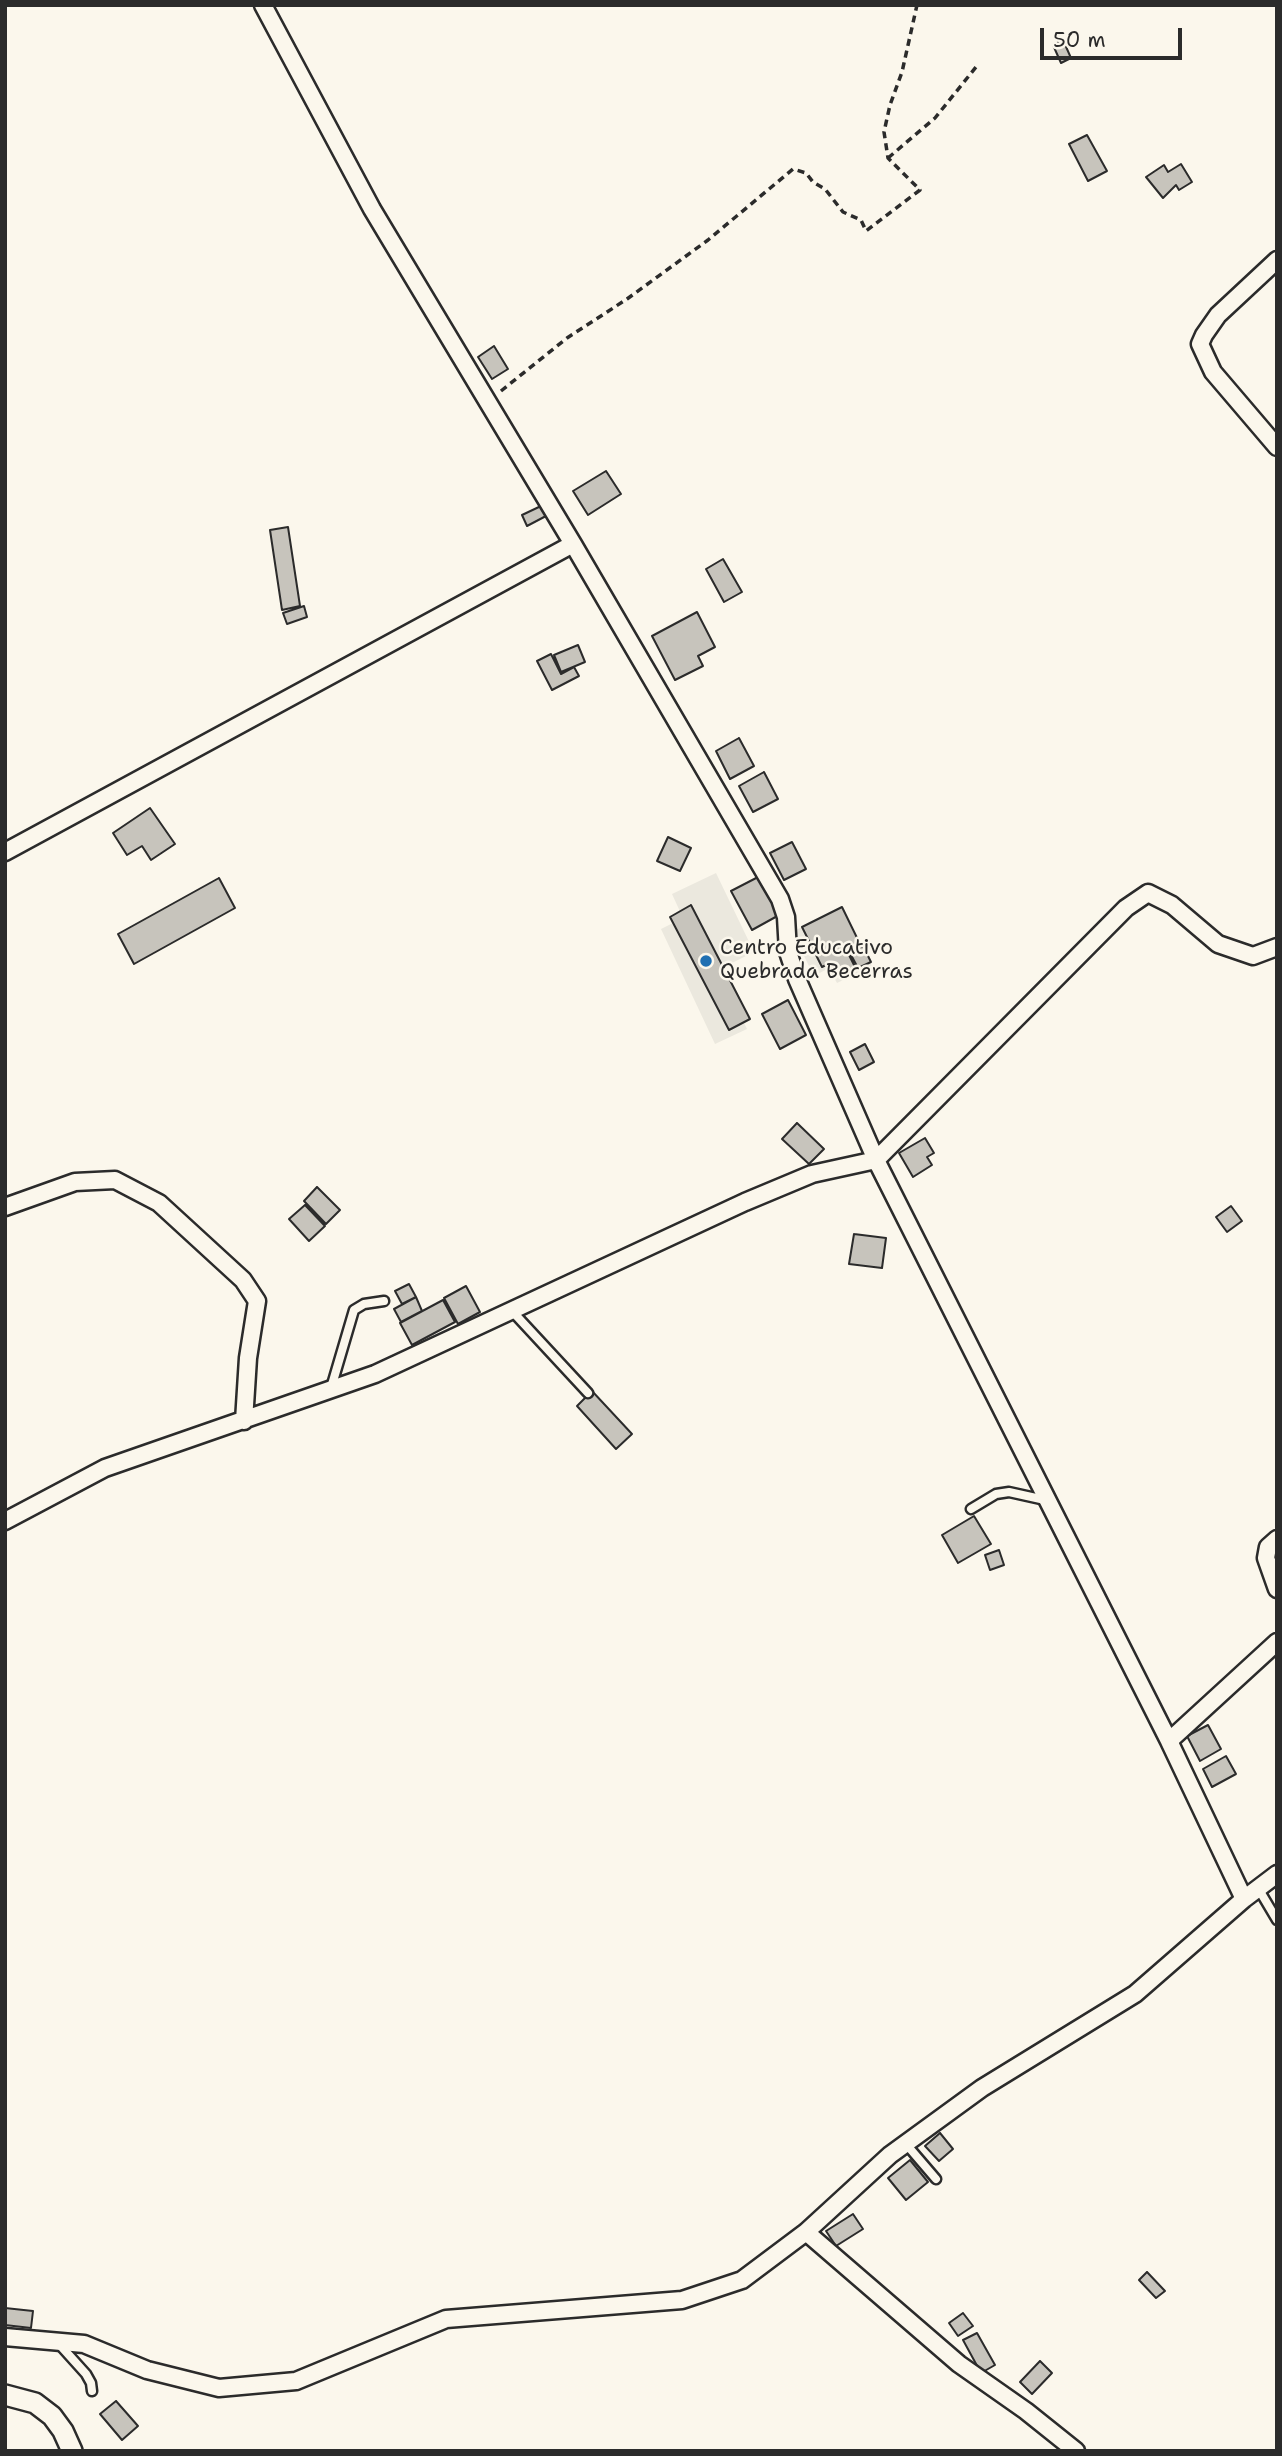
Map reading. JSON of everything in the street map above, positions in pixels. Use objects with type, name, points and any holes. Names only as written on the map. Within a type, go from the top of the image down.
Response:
[{"type":"street","points":[[263,5],[372,209],[573,544],[780,899],[786,917],[788,952],[797,979],[876,1160],[1170,1741],[1244,1899]]},
{"type":"street","points":[[1277,260],[1219,315],[1200,344],[1213,372],[1277,447]]},
{"type":"street","points":[[5,852],[573,544]]},
{"type":"street","points":[[5,1521],[105,1468],[374,1374],[745,1202],[812,1174],[876,1160],[1126,908],[1148,892],[1172,905],[1218,944],[1253,957],[1277,947]]},
{"type":"street","points":[[5,1207],[75,1182],[115,1180],[159,1203],[243,1280],[257,1301],[248,1358],[244,1421]]},
{"type":"street","points":[[1277,1539],[1268,1546],[1266,1558],[1277,1589]]},
{"type":"street","points":[[1170,1741],[1277,1642]]},
{"type":"street","points":[[5,2337],[84,2344],[147,2370],[219,2388],[296,2381],[446,2319],[682,2300],[742,2280],[806,2232],[890,2155],[982,2088],[1135,1994],[1244,1899],[1277,1874]]},
{"type":"street","points":[[806,2232],[959,2364],[1026,2411],[1076,2451]]},
{"type":"street","points":[[5,2395],[35,2403],[52,2416],[63,2431],[72,2451]]},
{"type":"lane","points":[[330,1390],[354,1310],[364,1304],[384,1301]]},
{"type":"lane","points":[[512,1311],[588,1393]]},
{"type":"lane","points":[[971,1509],[996,1494],[1009,1492],[1048,1501]]},
{"type":"lane","points":[[1258,1888],[1277,1920]]},
{"type":"lane","points":[[906,2144],[936,2179]]},
{"type":"lane","points":[[57,2342],[86,2374],[92,2391]]},
{"type":"path","points":[[489,407],[505,386],[567,338],[627,299],[708,240],[793,169],[806,173],[813,182],[825,189],[843,212],[861,220],[866,231],[920,190],[888,158],[884,132],[902,72],[917,5]]},
{"type":"path","points":[[888,158],[936,117],[976,67]]},
{"type":"shaded area","name":"Centro Educativo Quebrada Becerras","points":[[716,873],[754,952],[718,970],[747,1029],[715,1044],[661,929],[683,918],[672,894]]},
{"type":"shaded area","name":"Centro Educativo Quebrada Becerras","points":[[842,907],[872,966],[837,983],[829,968],[814,976],[792,932]]},
{"type":"building","points":[[1063,40],[1071,58],[1061,63],[1053,45]]},
{"type":"building","points":[[1087,135],[1107,171],[1088,181],[1069,144]]},
{"type":"building","points":[[1181,164],[1192,182],[1179,190],[1176,185],[1163,198],[1146,177],[1164,165],[1168,172]]},
{"type":"building","points":[[494,346],[508,369],[492,379],[478,357]]},
{"type":"building","points":[[606,471],[621,494],[588,515],[573,491]]},
{"type":"building","points":[[541,506],[546,516],[527,526],[522,515]]},
{"type":"building","points":[[288,527],[300,606],[282,610],[270,530]]},
{"type":"building","points":[[723,559],[742,592],[724,602],[706,569]]},
{"type":"building","points":[[304,606],[307,617],[287,624],[283,613]]},
{"type":"building","points":[[697,612],[715,647],[698,656],[703,666],[675,680],[652,636]]},
{"type":"building","points":[[578,645],[585,662],[561,672],[554,655]]},
{"type":"building","points":[[551,654],[561,674],[574,667],[579,676],[552,690],[537,661]]},
{"type":"building","points":[[739,738],[754,766],[730,779],[716,751]]},
{"type":"building","points":[[764,772],[778,799],[753,812],[739,786]]},
{"type":"building","points":[[150,808],[175,844],[151,860],[142,846],[127,855],[113,833]]},
{"type":"building","points":[[668,837],[691,848],[680,871],[657,861]]},
{"type":"building","points":[[792,842],[806,869],[784,880],[770,853]]},
{"type":"building","points":[[760,876],[781,914],[752,930],[731,891]]},
{"type":"building","points":[[219,878],[235,908],[134,964],[118,934]]},
{"type":"building","points":[[691,905],[750,1019],[729,1030],[670,917]]},
{"type":"building","name":"Centro Educativo Quebrada Becerras","points":[[842,907],[861,946],[848,953],[856,969],[840,977],[832,962],[822,967],[802,927]]},
{"type":"building","points":[[863,946],[871,962],[858,968],[850,953]]},
{"type":"building","points":[[788,1000],[806,1035],[780,1049],[762,1014]]},
{"type":"building","points":[[865,1044],[874,1062],[859,1070],[850,1052]]},
{"type":"building","points":[[797,1123],[824,1149],[809,1164],[782,1139]]},
{"type":"building","points":[[925,1138],[934,1153],[927,1157],[932,1165],[913,1177],[899,1153]]},
{"type":"building","points":[[317,1187],[340,1210],[326,1224],[304,1201]]},
{"type":"building","points":[[305,1205],[325,1226],[309,1241],[289,1219]]},
{"type":"building","points":[[1231,1206],[1242,1221],[1227,1232],[1216,1217]]},
{"type":"building","points":[[854,1234],[886,1238],[882,1268],[849,1264]]},
{"type":"building","points":[[409,1284],[416,1297],[402,1304],[395,1291]]},
{"type":"building","points":[[466,1286],[480,1312],[458,1324],[444,1298]]},
{"type":"building","points":[[416,1297],[422,1311],[401,1322],[394,1309]]},
{"type":"building","points":[[443,1300],[455,1322],[412,1345],[400,1323]]},
{"type":"building","points":[[592,1391],[632,1434],[616,1449],[577,1406]]},
{"type":"building","points":[[974,1516],[991,1544],[958,1563],[942,1535]]},
{"type":"building","points":[[999,1550],[1004,1565],[990,1570],[985,1555]]},
{"type":"building","points":[[1208,1725],[1221,1749],[1200,1761],[1187,1736]]},
{"type":"building","points":[[1226,1756],[1236,1774],[1212,1787],[1203,1769]]},
{"type":"building","points":[[940,2133],[953,2149],[939,2161],[925,2146]]},
{"type":"building","points":[[910,2160],[928,2182],[906,2200],[888,2178]]},
{"type":"building","points":[[853,2214],[863,2229],[836,2246],[826,2231]]},
{"type":"building","points":[[1147,2272],[1165,2291],[1156,2298],[1139,2280]]},
{"type":"building","points":[[5,2308],[33,2311],[31,2328],[5,2325]]},
{"type":"building","points":[[963,2313],[973,2326],[958,2336],[949,2323]]},
{"type":"building","points":[[977,2333],[995,2365],[981,2373],[963,2340]]},
{"type":"building","points":[[1040,2361],[1052,2373],[1032,2394],[1020,2382]]},
{"type":"building","points":[[116,2401],[138,2426],[122,2440],[100,2414]]},
{"type":"place","name":"Centro Educativo Quebrada Becerras","points":[[706,961]]}]
